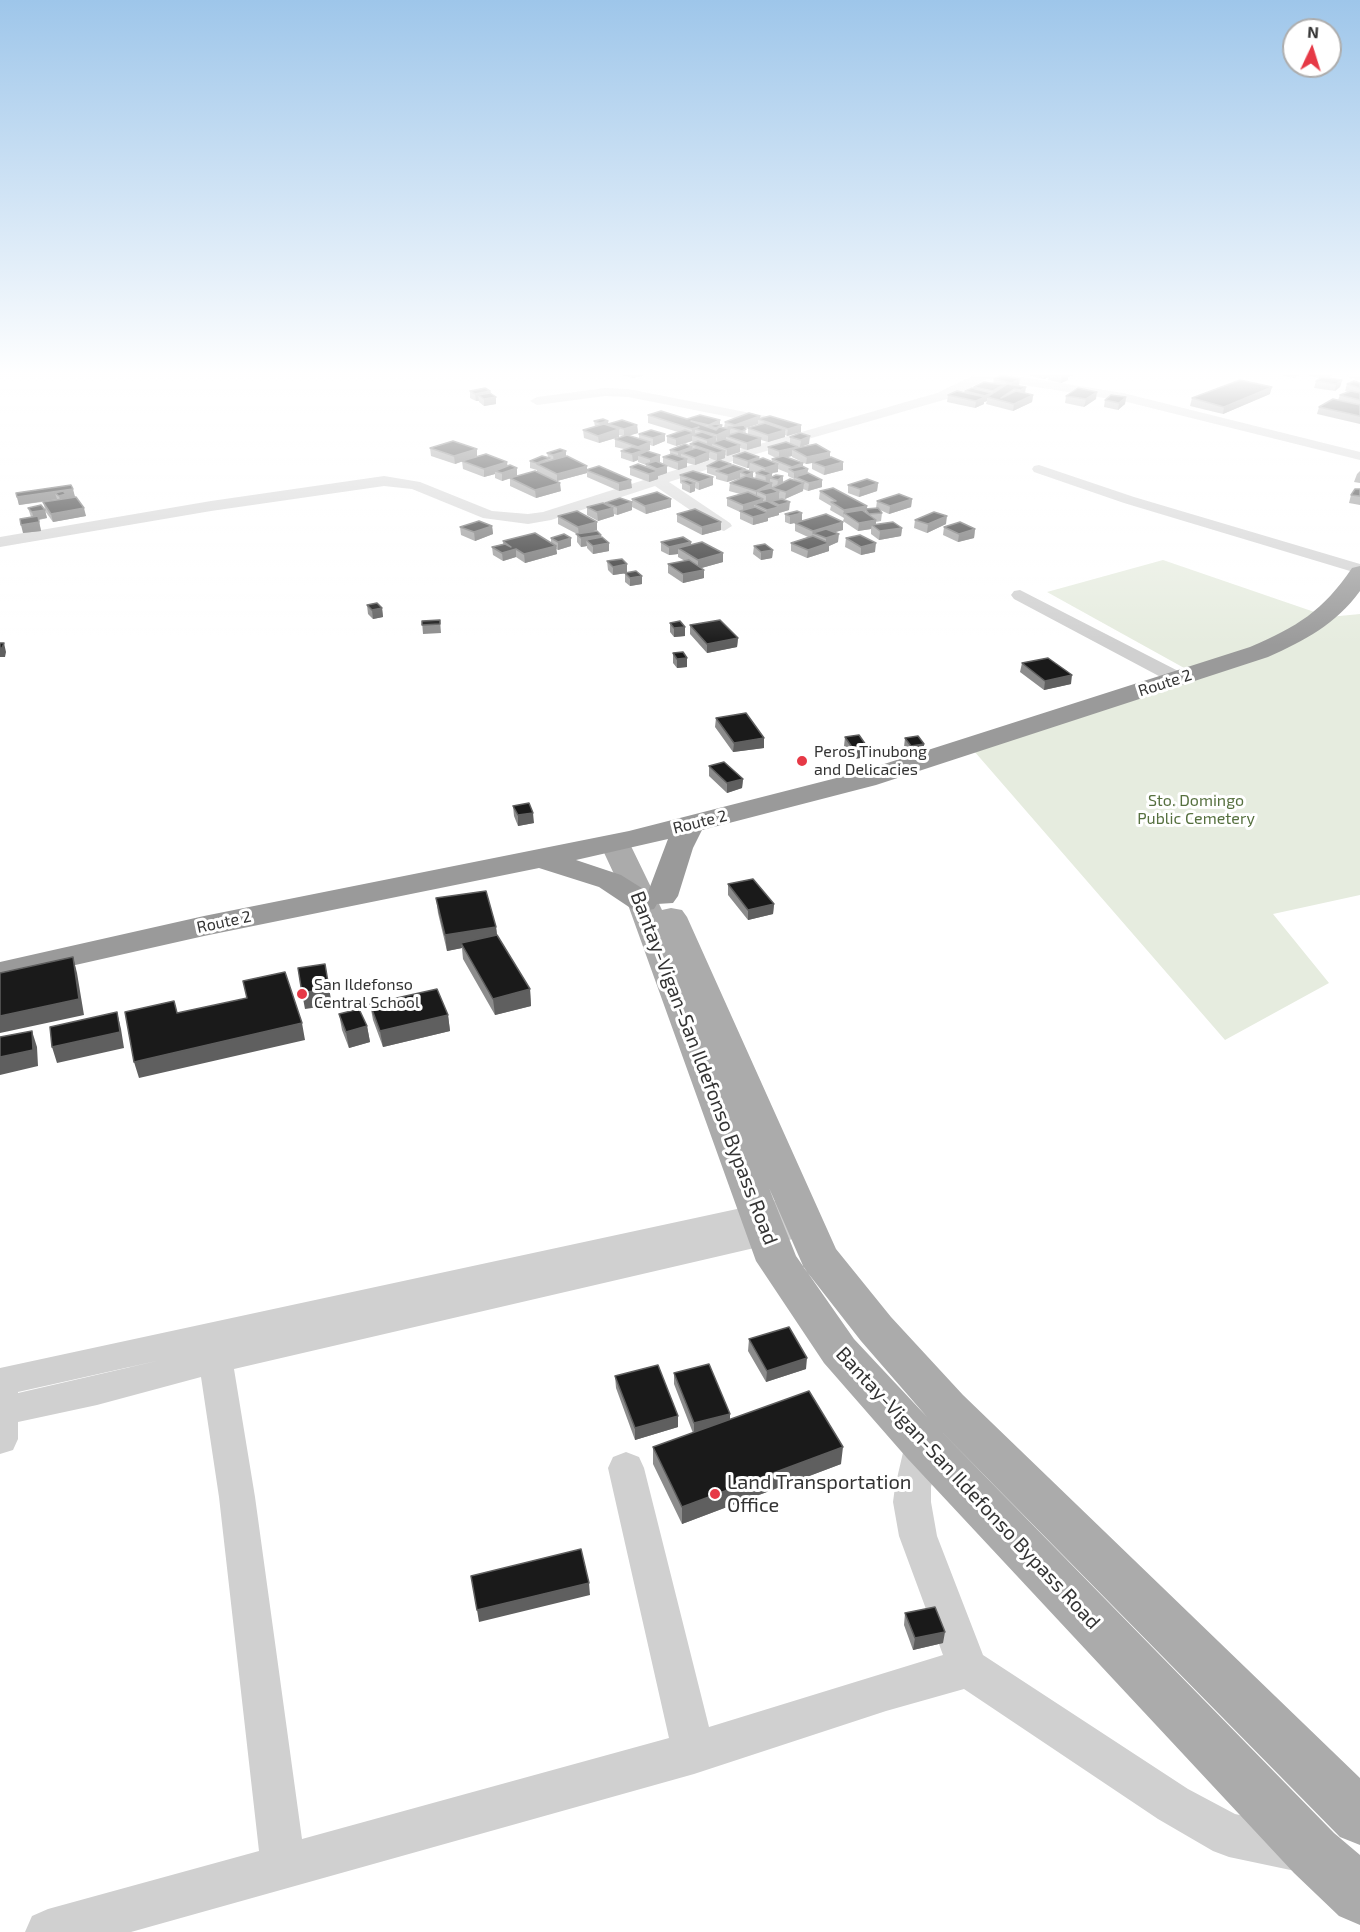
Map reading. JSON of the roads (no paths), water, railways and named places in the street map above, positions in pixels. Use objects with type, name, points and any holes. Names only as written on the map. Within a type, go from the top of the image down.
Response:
[{"type":"highway","name":"Route 2","points":[[0,972],[204,926],[623,842],[866,779],[1259,652],[1299,634],[1329,615],[1348,595],[1360,573]]},
{"type":"highway","points":[[541,859],[610,881],[652,899],[691,824]]},
{"type":"main road","name":"Bantay-Vigan-San Ildefonso Bypass Road","points":[[623,842],[652,899],[783,1221],[819,1257],[876,1329],[947,1408],[1360,1817]]},
{"type":"main road","name":"Bantay-Vigan-San Ildefonso Bypass Road","points":[[783,1221],[777,1261],[839,1351],[923,1444],[1314,1853],[1360,1895]]},
{"type":"street","points":[[0,542],[211,506],[384,481],[414,484],[489,515],[528,519],[544,517],[709,465]]},
{"type":"street","points":[[1039,469],[1129,500],[1360,569]]},
{"type":"street","points":[[657,481],[724,526]]},
{"type":"street","points":[[1020,596],[1179,679]]},
{"type":"street","points":[[1,1425],[213,1348],[783,1221]]},
{"type":"street","points":[[213,1348],[237,1497],[283,1867]]},
{"type":"street","points":[[923,1444],[913,1487],[912,1502],[918,1536],[968,1668],[1173,1804],[1228,1835],[1314,1853],[1360,1817]]},
{"type":"street","points":[[626,1468],[694,1753]]},
{"type":"street","points":[[48,1932],[694,1753],[886,1691],[968,1668]]},
{"type":"place","name":"Peros Tinubong and Delicacies","points":[[802,761]]},
{"type":"place","name":"San Ildefonso Central School","points":[[302,994]]},
{"type":"place","name":"Land Transportation Office","points":[[715,1494]]},
{"type":"park label","name":"Sto. Domingo Public Cemetery","points":[[1196,810]]}]
